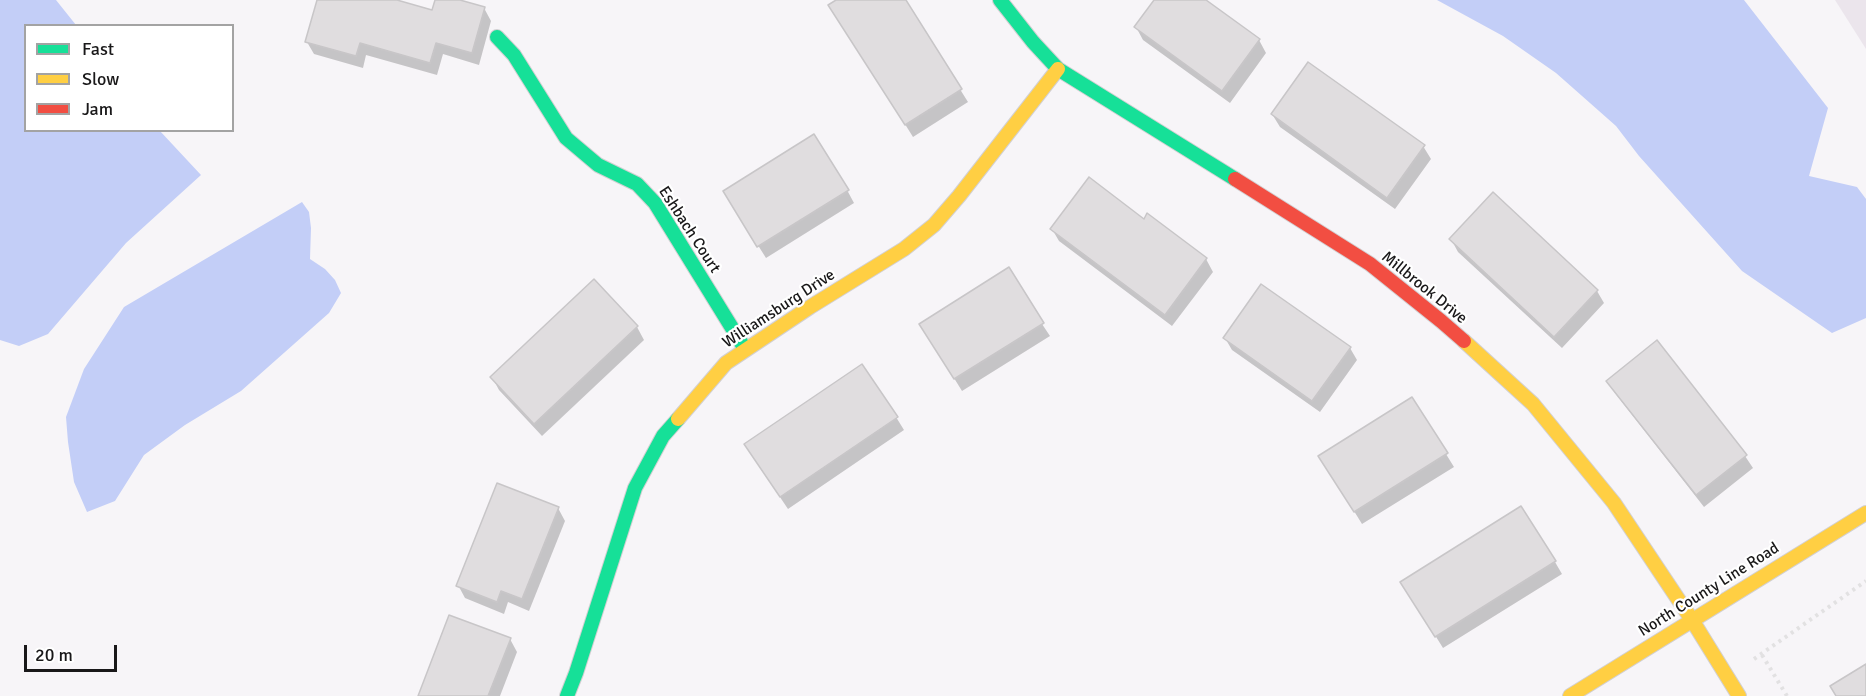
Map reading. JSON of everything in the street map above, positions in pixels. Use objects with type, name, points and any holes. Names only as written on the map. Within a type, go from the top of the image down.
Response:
[{"type":"street","name":"Millbrook Drive","points":[[1000,0],[1058,69],[1370,264],[1441,321],[1533,404],[1614,503],[1692,620],[1738,696]]},
{"type":"street","name":"Eshbach Court","points":[[497,37],[514,55],[566,138],[598,165],[637,184],[655,203],[745,349]]},
{"type":"street","name":"Williamsburg Drive","points":[[567,696],[635,488],[663,436],[726,363],[904,249],[934,225],[1058,69]]},
{"type":"street","name":"North County Line Road","points":[[1570,696],[1866,513]]},
{"type":"path","points":[[1726,675],[1762,655],[1866,580]]},
{"type":"path","points":[[1762,655],[1787,696]]},
{"type":"shaded area","points":[[1835,0],[1866,0],[1866,49]]},
{"type":"water","points":[[0,0],[56,0],[75,24],[24,24],[24,132],[161,132],[201,175],[126,243],[48,334],[19,346],[0,340]]},
{"type":"water","points":[[1437,0],[1744,0],[1828,108],[1809,176],[1857,187],[1866,199],[1866,318],[1832,333],[1742,271],[1639,156],[1616,126],[1556,73],[1503,36]]},
{"type":"water","points":[[302,202],[309,212],[310,259],[325,269],[335,280],[341,293],[329,313],[241,391],[185,425],[144,455],[115,501],[87,512],[74,482],[66,417],[84,369],[124,307]]},
{"type":"building","points":[[317,0],[397,0],[432,10],[435,0],[460,0],[485,7],[472,53],[436,43],[430,63],[360,43],[356,56],[305,42]]},
{"type":"building","points":[[836,0],[906,0],[962,89],[905,125],[828,5]]},
{"type":"building","points":[[1154,0],[1206,0],[1260,39],[1222,91],[1134,27]]},
{"type":"building","points":[[1308,62],[1425,145],[1387,198],[1271,114]]},
{"type":"building","points":[[814,134],[849,190],[757,247],[723,191]]},
{"type":"building","points":[[1089,177],[1144,219],[1147,213],[1207,258],[1165,315],[1050,229]]},
{"type":"building","points":[[1493,192],[1598,290],[1554,337],[1449,239]]},
{"type":"building","points":[[1009,267],[1044,323],[954,379],[919,324]]},
{"type":"building","points":[[594,279],[638,326],[534,424],[490,377]]},
{"type":"building","points":[[1261,284],[1351,347],[1312,401],[1223,338]]},
{"type":"building","points":[[1657,340],[1747,455],[1696,495],[1606,381]]},
{"type":"building","points":[[862,364],[898,417],[780,497],[744,444]]},
{"type":"building","points":[[1412,397],[1448,453],[1354,512],[1318,456]]},
{"type":"building","points":[[497,483],[559,507],[522,599],[501,591],[497,602],[456,586]]},
{"type":"building","points":[[1521,506],[1556,561],[1435,637],[1400,582]]},
{"type":"building","points":[[449,615],[511,638],[488,696],[418,696]]},
{"type":"building","points":[[1866,664],[1866,696],[1836,696],[1830,686]]},
{"type":"traffic: fast","points":[[1000,0],[1058,69],[1235,179]]},
{"type":"traffic: fast","points":[[497,37],[514,55],[566,138],[598,165],[637,184],[655,203],[745,349]]},
{"type":"traffic: fast","points":[[567,696],[635,488],[663,436],[678,419]]},
{"type":"traffic: slow","points":[[678,419],[726,363],[810,307],[904,249],[934,225],[1058,69]]},
{"type":"traffic: slow","points":[[1464,341],[1533,404],[1614,503],[1692,620],[1739,696]]},
{"type":"traffic: slow","points":[[1570,696],[1866,513]]},
{"type":"traffic: jam","points":[[1235,179],[1370,264],[1464,341]]}]
